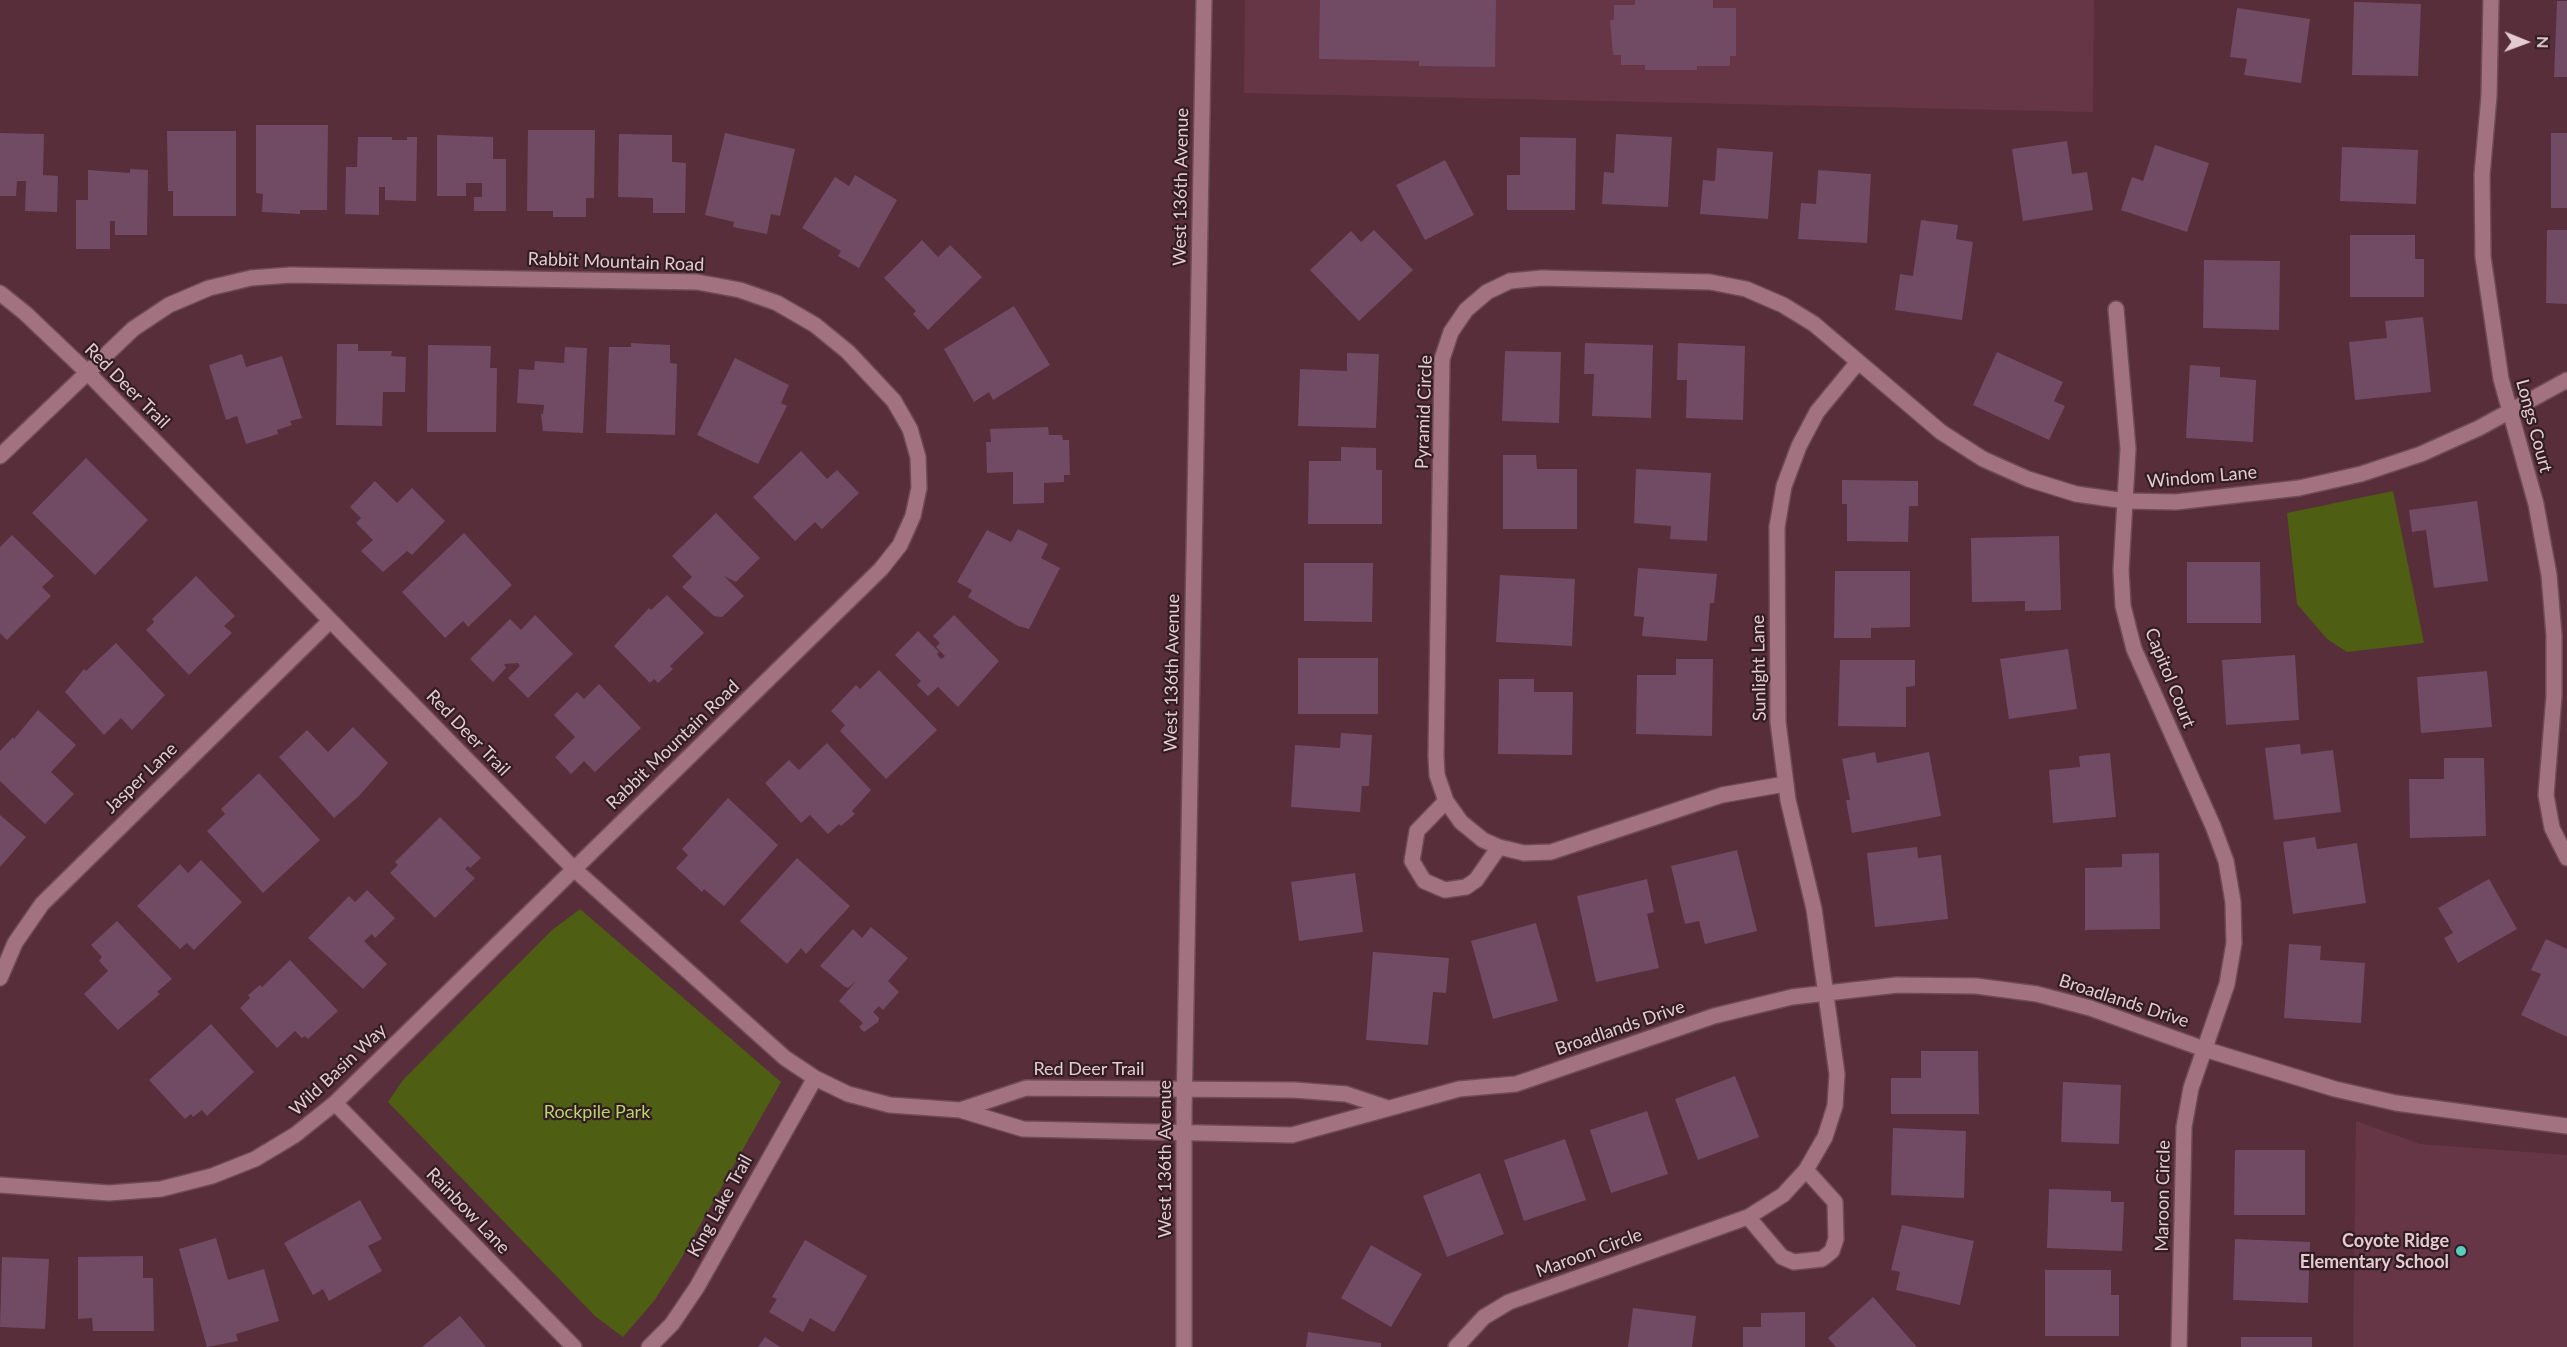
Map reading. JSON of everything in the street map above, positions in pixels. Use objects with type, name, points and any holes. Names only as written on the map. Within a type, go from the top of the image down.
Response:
[{"type":"street","name":"West 136th Avenue","points":[[1184,1347],[1184,1089],[1204,0]]},
{"type":"street","name":"Longs Court","points":[[2491,0],[2489,96],[2482,175],[2483,257],[2493,339],[2509,412],[2536,504],[2549,575],[2554,635],[2554,696],[2546,795],[2552,828],[2567,858]]},
{"type":"street","name":"Rabbit Mountain Road","points":[[0,456],[133,329],[169,305],[209,288],[251,278],[290,275],[697,282],[740,290],[777,303],[815,325],[848,352],[894,401],[910,429],[915,447],[919,488],[913,516],[900,545],[881,569],[574,869]]},
{"type":"street","name":"Pyramid Circle","points":[[1785,784],[1711,798],[1551,852],[1524,853],[1499,848],[1483,840],[1461,822],[1446,801],[1437,775],[1436,756],[1442,359],[1451,332],[1466,310],[1487,292],[1510,281],[1542,278],[1710,282],[1746,289],[1783,304],[1814,324],[1858,362]]},
{"type":"street","name":"Red Deer Trail","points":[[0,293],[25,313],[87,372],[574,869],[785,1058],[814,1078],[848,1094],[890,1105],[960,1110],[1023,1129],[1184,1132]]},
{"type":"street","name":"Capitol Court","points":[[2116,309],[2128,449],[2122,579],[2123,606],[2134,648],[2213,826],[2226,861],[2233,902],[2234,943],[2227,984],[2204,1049]]},
{"type":"street","name":"Windom Lane","points":[[1858,362],[1941,432],[1983,459],[2028,479],[2076,494],[2126,501],[2176,502],[2288,489],[2361,474],[2421,454],[2509,412],[2567,380]]},
{"type":"street","name":"Sunlight Lane","points":[[1827,992],[1814,909],[1785,784],[1778,722],[1777,527],[1784,486],[1799,446],[1817,412],[1858,362]]},
{"type":"street","name":"Jasper Lane","points":[[0,978],[15,943],[42,904],[330,621]]},
{"type":"street","points":[[1446,801],[1417,831],[1412,850],[1412,861],[1424,881],[1445,890],[1466,887],[1476,880],[1499,848]]},
{"type":"street","name":"Wild Basin Way","points":[[0,1185],[109,1193],[161,1189],[201,1179],[255,1159],[295,1135],[335,1103],[574,869]]},
{"type":"street","name":"Broadlands Drive","points":[[1184,1132],[1292,1135],[1459,1089],[1516,1084],[1714,1016],[1827,992],[1897,986],[1976,987],[2037,994],[2090,1008],[2204,1049],[2335,1089],[2396,1103],[2567,1126]]},
{"type":"street","name":"Maroon Circle","points":[[1456,1347],[1484,1317],[1509,1302],[1748,1217],[1783,1195],[1806,1170],[1825,1137],[1835,1106],[1837,1074],[1827,992]]},
{"type":"street","name":"Maroon Circle","points":[[2180,1347],[2184,1127],[2191,1088],[2204,1049]]},
{"type":"street","name":"King Lake Trail","points":[[649,1347],[672,1324],[697,1287],[814,1078]]},
{"type":"street","name":"Red Deer Trail","points":[[960,1110],[1026,1088],[1184,1089]]},
{"type":"street","points":[[1184,1089],[1294,1090],[1346,1094],[1388,1108]]},
{"type":"street","name":"Rainbow Lane","points":[[335,1103],[574,1347]]},
{"type":"street","points":[[1748,1217],[1782,1257],[1794,1262],[1822,1259],[1832,1251],[1836,1239],[1835,1202],[1806,1170]]},
{"type":"shaded area","points":[[1245,0],[2094,0],[2093,112],[1244,93]]},
{"type":"shaded area","name":"Coyote Ridge Elementary School","points":[[2356,1121],[2420,1144],[2567,1155],[2567,1347],[2353,1347]]},
{"type":"green space","points":[[2393,491],[2424,643],[2347,652],[2327,639],[2297,604],[2287,513]]},
{"type":"green space","name":"Rockpile Park","points":[[580,909],[781,1082],[678,1264],[654,1301],[623,1337],[595,1316],[388,1102],[403,1080],[551,931]]},
{"type":"building","points":[[1320,0],[1496,0],[1495,67],[1419,66],[1419,61],[1319,59]]},
{"type":"building","points":[[1635,0],[1713,0],[1713,8],[1736,8],[1736,56],[1730,56],[1730,66],[1697,66],[1697,70],[1645,70],[1645,65],[1621,65],[1621,55],[1613,55],[1610,20],[1614,20],[1614,5],[1635,5]]},
{"type":"building","points":[[2557,1],[2567,1],[2567,77],[2554,77]]},
{"type":"building","points":[[2354,2],[2421,4],[2418,76],[2352,75]]},
{"type":"building","points":[[2237,8],[2310,19],[2301,83],[2244,75],[2247,59],[2230,57]]},
{"type":"building","points":[[256,125],[328,125],[327,210],[300,210],[300,214],[262,212],[263,194],[256,193]]},
{"type":"building","points":[[528,130],[595,130],[594,198],[586,198],[586,217],[553,217],[553,211],[527,211]]},
{"type":"building","points":[[167,131],[236,131],[236,216],[173,216],[173,191],[168,191]]},
{"type":"building","points":[[0,133],[44,134],[43,175],[58,176],[57,212],[25,211],[26,181],[17,181],[16,196],[0,196]]},
{"type":"building","points":[[725,133],[795,149],[780,216],[771,214],[767,234],[733,227],[734,222],[705,215]]},
{"type":"building","points":[[2551,133],[2567,133],[2567,208],[2551,208]]},
{"type":"building","points":[[619,134],[672,135],[672,162],[686,163],[685,213],[653,213],[653,198],[618,197]]},
{"type":"building","points":[[1616,134],[1672,137],[1668,207],[1602,204],[1604,172],[1614,173]]},
{"type":"building","points":[[437,135],[493,137],[493,159],[506,159],[506,211],[474,211],[474,197],[482,197],[482,183],[466,183],[466,196],[437,196]]},
{"type":"building","points":[[358,137],[392,137],[392,140],[407,140],[407,137],[417,137],[416,201],[385,200],[385,187],[379,187],[379,215],[345,214],[346,167],[357,167]]},
{"type":"building","points":[[1520,137],[1576,138],[1575,210],[1507,210],[1507,175],[1520,175]]},
{"type":"building","points":[[2067,141],[2072,174],[2087,172],[2093,210],[2023,221],[2012,149]]},
{"type":"building","points":[[2155,145],[2209,163],[2187,232],[2121,210],[2132,177],[2143,181]]},
{"type":"building","points":[[2342,147],[2418,150],[2416,204],[2340,201]]},
{"type":"building","points":[[1717,148],[1773,152],[1768,219],[1700,214],[1703,180],[1715,181]]},
{"type":"building","points":[[1445,160],[1474,215],[1425,240],[1396,185]]},
{"type":"building","points":[[130,169],[148,170],[147,235],[115,235],[115,221],[110,221],[110,249],[76,249],[76,200],[88,200],[88,170],[130,173]]},
{"type":"building","points":[[1818,170],[1871,174],[1867,243],[1798,239],[1801,203],[1816,204]]},
{"type":"building","points":[[855,175],[897,200],[859,268],[838,256],[841,251],[802,228],[835,177],[849,186]]},
{"type":"building","points":[[1921,220],[1958,225],[1956,239],[1973,242],[1962,320],[1895,310],[1900,274],[1913,276]]},
{"type":"building","points":[[1374,230],[1413,270],[1359,321],[1310,270],[1351,231],[1361,242]]},
{"type":"building","points":[[2547,230],[2567,230],[2567,304],[2546,303]]},
{"type":"building","points":[[2350,235],[2415,235],[2415,259],[2424,259],[2424,297],[2350,297]]},
{"type":"building","points":[[922,240],[938,257],[950,245],[982,277],[928,330],[913,314],[916,311],[884,278]]},
{"type":"building","points":[[2204,260],[2280,261],[2279,330],[2203,328]]},
{"type":"building","points":[[1014,306],[1050,365],[993,400],[989,392],[974,402],[944,349]]},
{"type":"building","points":[[2423,317],[2431,392],[2355,400],[2349,342],[2387,338],[2385,321]]},
{"type":"building","points":[[631,343],[670,345],[670,363],[677,364],[675,435],[606,433],[609,347],[631,347]]},
{"type":"building","points":[[1585,343],[1653,345],[1651,418],[1592,416],[1594,374],[1584,374]]},
{"type":"building","points":[[1678,343],[1745,346],[1743,420],[1686,418],[1687,380],[1677,380]]},
{"type":"building","points":[[337,344],[358,344],[358,351],[392,351],[391,356],[406,357],[405,392],[383,392],[382,426],[336,425]]},
{"type":"building","points":[[428,345],[491,346],[490,368],[497,368],[496,432],[427,432]]},
{"type":"building","points":[[565,347],[587,348],[583,433],[543,431],[541,414],[543,414],[544,405],[517,403],[519,369],[534,370],[535,361],[564,363]]},
{"type":"building","points":[[1505,351],[1561,352],[1559,423],[1502,421]]},
{"type":"building","points":[[1997,352],[2063,382],[2054,401],[2065,406],[2049,440],[1973,405]]},
{"type":"building","points":[[1347,353],[1379,354],[1376,428],[1298,426],[1300,369],[1347,371]]},
{"type":"building","points":[[242,354],[246,367],[282,356],[302,418],[290,421],[292,425],[277,430],[278,434],[246,444],[237,416],[226,420],[209,365]]},
{"type":"building","points":[[735,358],[789,385],[781,403],[787,406],[758,464],[697,435]]},
{"type":"building","points":[[2190,365],[2220,367],[2220,377],[2256,380],[2253,442],[2186,438]]},
{"type":"building","points":[[1048,427],[1049,435],[1062,435],[1063,440],[1069,440],[1070,475],[1064,475],[1064,482],[1044,483],[1044,503],[1013,504],[1013,472],[987,473],[986,442],[991,442],[990,429]]},
{"type":"building","points":[[1341,447],[1376,448],[1376,470],[1382,470],[1382,524],[1308,524],[1309,461],[1341,461]]},
{"type":"building","points":[[801,451],[827,479],[837,470],[859,493],[822,529],[815,522],[795,541],[753,497]]},
{"type":"building","points":[[1503,455],[1536,455],[1537,469],[1577,469],[1577,529],[1503,529]]},
{"type":"building","points":[[86,458],[148,520],[95,575],[32,513]]},
{"type":"building","points":[[1636,469],[1711,473],[1707,541],[1670,539],[1671,526],[1634,523]]},
{"type":"building","points":[[1842,480],[1918,481],[1918,506],[1909,506],[1908,542],[1847,541],[1847,504],[1842,504]]},
{"type":"building","points":[[375,481],[397,503],[412,488],[445,521],[412,555],[407,551],[383,572],[361,551],[373,540],[356,523],[361,518],[350,507]]},
{"type":"building","points":[[2477,501],[2488,581],[2434,588],[2426,530],[2412,532],[2409,510]]},
{"type":"building","points":[[716,513],[760,558],[736,582],[724,576],[744,596],[722,617],[714,616],[682,587],[692,577],[672,556]]},
{"type":"building","points":[[1018,529],[1048,544],[1041,558],[1060,568],[1029,629],[1018,626],[968,597],[972,590],[957,582],[987,530],[1011,542]]},
{"type":"building","points":[[464,533],[512,585],[468,627],[463,621],[445,638],[402,592]]},
{"type":"building","points":[[12,535],[54,576],[42,587],[51,596],[7,640],[0,633],[0,547]]},
{"type":"building","points":[[2059,536],[2061,610],[2025,611],[2025,601],[1972,602],[1971,538]]},
{"type":"building","points":[[2187,562],[2260,562],[2261,623],[2187,623]]},
{"type":"building","points":[[1304,563],[1373,563],[1372,622],[1304,621]]},
{"type":"building","points":[[1638,568],[1717,574],[1714,603],[1710,603],[1707,641],[1642,636],[1644,617],[1634,616]]},
{"type":"building","points":[[1835,571],[1910,571],[1910,627],[1871,628],[1871,638],[1834,638]]},
{"type":"building","points":[[1500,575],[1575,579],[1572,646],[1496,642]]},
{"type":"building","points":[[196,576],[235,616],[224,626],[232,633],[189,675],[146,630],[154,622],[152,619]]},
{"type":"building","points":[[667,595],[704,633],[670,666],[673,669],[658,683],[654,679],[650,683],[614,646],[649,608],[651,610]]},
{"type":"building","points":[[535,615],[573,654],[528,698],[508,678],[520,666],[518,663],[504,664],[506,668],[493,682],[470,659],[510,619],[521,630]]},
{"type":"building","points":[[954,615],[999,661],[958,707],[938,687],[928,696],[917,685],[921,681],[895,655],[918,631],[939,652],[937,654],[941,659],[945,656],[936,647],[940,643],[933,636]]},
{"type":"building","points":[[116,643],[165,695],[132,730],[121,718],[104,735],[65,692],[84,669],[86,671]]},
{"type":"building","points":[[2068,649],[2077,709],[2009,719],[2000,659]]},
{"type":"building","points":[[2295,655],[2299,720],[2226,725],[2222,660]]},
{"type":"building","points":[[1298,658],[1378,658],[1378,714],[1298,714]]},
{"type":"building","points":[[1676,659],[1713,659],[1712,736],[1636,734],[1637,675],[1676,675]]},
{"type":"building","points":[[1840,660],[1915,660],[1915,686],[1906,687],[1906,727],[1838,726]]},
{"type":"building","points":[[879,670],[937,730],[886,779],[840,731],[845,725],[831,711],[856,685],[860,689]]},
{"type":"building","points":[[2487,671],[2492,727],[2421,733],[2417,677]]},
{"type":"building","points":[[1499,679],[1534,679],[1534,692],[1573,692],[1572,755],[1498,754]]},
{"type":"building","points":[[599,684],[641,728],[595,772],[584,761],[571,774],[555,757],[575,737],[554,715],[577,692],[584,699]]},
{"type":"building","points":[[38,710],[76,745],[51,772],[74,794],[45,824],[0,781],[0,751],[13,737],[14,739]]},
{"type":"building","points":[[353,727],[388,763],[359,796],[334,818],[279,757],[307,730],[328,752]]},
{"type":"building","points":[[1341,733],[1372,735],[1369,786],[1362,786],[1360,812],[1291,807],[1295,745],[1340,748]]},
{"type":"building","points":[[827,743],[871,790],[852,811],[855,814],[828,834],[810,815],[801,823],[765,783],[789,760],[799,770]]},
{"type":"building","points":[[2300,744],[2301,754],[2333,750],[2341,812],[2274,820],[2265,748]]},
{"type":"building","points":[[1875,752],[1877,763],[1929,752],[1941,816],[1852,833],[1846,800],[1850,800],[1842,759]]},
{"type":"building","points":[[2110,753],[2116,817],[2053,823],[2049,770],[2080,767],[2079,756]]},
{"type":"building","points":[[2444,758],[2484,758],[2486,836],[2410,838],[2409,779],[2444,779]]},
{"type":"building","points":[[259,773],[320,840],[263,893],[207,831],[225,814],[221,809]]},
{"type":"building","points":[[728,798],[778,845],[724,906],[704,889],[702,892],[676,868],[688,855],[682,849]]},
{"type":"building","points":[[0,815],[26,837],[0,867]]},
{"type":"building","points":[[440,817],[481,858],[470,868],[468,866],[465,869],[475,878],[435,918],[390,873],[398,865],[395,862]]},
{"type":"building","points":[[2315,837],[2317,849],[2357,843],[2366,903],[2293,914],[2283,842]]},
{"type":"building","points":[[1917,847],[1918,858],[1941,855],[1948,919],[1875,927],[1867,853]]},
{"type":"building","points":[[1737,850],[1757,931],[1705,944],[1699,921],[1685,924],[1671,866]]},
{"type":"building","points":[[2159,853],[2160,929],[2085,930],[2085,868],[2122,867],[2122,854]]},
{"type":"building","points":[[797,858],[850,906],[806,954],[801,948],[787,964],[740,921]]},
{"type":"building","points":[[201,860],[242,902],[194,950],[187,943],[180,949],[137,906],[180,864],[188,873]]},
{"type":"building","points":[[1355,873],[1363,932],[1299,941],[1291,882]]},
{"type":"building","points":[[1647,879],[1654,912],[1647,914],[1659,968],[1596,982],[1577,896]]},
{"type":"building","points":[[2489,879],[2517,929],[2458,963],[2444,938],[2453,933],[2438,908]]},
{"type":"building","points":[[367,890],[395,918],[375,938],[372,934],[364,941],[387,964],[363,989],[308,938],[349,896],[355,902]]},
{"type":"building","points":[[117,921],[172,979],[157,992],[160,994],[118,1030],[84,994],[108,971],[99,961],[102,957],[91,945]]},
{"type":"building","points":[[1536,923],[1558,1001],[1493,1019],[1471,941]]},
{"type":"building","points":[[871,927],[908,958],[888,981],[899,992],[883,1010],[879,1006],[873,1012],[879,1018],[878,1022],[864,1032],[859,1027],[863,1023],[839,1001],[856,981],[848,988],[820,966],[853,929],[862,938]]},
{"type":"building","points":[[2546,939],[2567,949],[2567,1037],[2521,1015],[2541,974],[2531,970]]},
{"type":"building","points":[[2289,944],[2321,946],[2320,960],[2365,963],[2361,1023],[2284,1018]]},
{"type":"building","points":[[1373,952],[1449,958],[1446,993],[1433,992],[1428,1045],[1366,1040]]},
{"type":"building","points":[[290,960],[338,1011],[308,1039],[305,1036],[302,1038],[295,1031],[277,1048],[240,1008],[250,998],[248,995],[260,985],[262,987]]},
{"type":"building","points":[[211,1024],[254,1072],[207,1116],[202,1110],[193,1117],[191,1114],[185,1119],[149,1080]]},
{"type":"building","points":[[1921,1051],[1978,1051],[1979,1114],[1891,1114],[1891,1078],[1921,1078]]},
{"type":"building","points":[[1735,1076],[1759,1137],[1698,1160],[1675,1099]]},
{"type":"building","points":[[2063,1082],[2121,1085],[2119,1144],[2061,1142]]},
{"type":"building","points":[[1647,1111],[1668,1174],[1611,1193],[1590,1130]]},
{"type":"building","points":[[1893,1128],[1966,1131],[1964,1198],[1891,1195]]},
{"type":"building","points":[[1565,1139],[1586,1200],[1524,1221],[1504,1160]]},
{"type":"building","points":[[2235,1150],[2305,1150],[2305,1215],[2234,1215]]},
{"type":"building","points":[[1480,1173],[1504,1234],[1447,1257],[1423,1196]]},
{"type":"building","points":[[2049,1189],[2111,1191],[2111,1202],[2124,1202],[2122,1251],[2047,1248]]},
{"type":"building","points":[[360,1200],[382,1239],[368,1246],[382,1271],[329,1301],[323,1289],[313,1295],[284,1243]]},
{"type":"building","points":[[1902,1225],[1974,1241],[1960,1305],[1896,1290],[1900,1272],[1891,1270]]},
{"type":"building","points":[[216,1238],[228,1280],[264,1269],[279,1321],[236,1334],[238,1341],[207,1347],[179,1249]]},
{"type":"building","points":[[2235,1239],[2310,1242],[2308,1303],[2233,1300]]},
{"type":"building","points":[[805,1240],[867,1276],[834,1332],[810,1318],[803,1332],[769,1312],[777,1299],[772,1297]]},
{"type":"building","points":[[1371,1245],[1422,1274],[1391,1327],[1341,1298]]},
{"type":"building","points":[[143,1256],[143,1278],[153,1278],[154,1331],[93,1331],[92,1318],[78,1319],[78,1257]]},
{"type":"building","points":[[2,1257],[49,1259],[45,1329],[0,1327]]},
{"type":"building","points":[[2045,1270],[2111,1270],[2111,1295],[2119,1295],[2119,1336],[2045,1336]]},
{"type":"building","points":[[1873,1297],[1917,1347],[1836,1347],[1828,1338]]},
{"type":"building","points":[[1633,1308],[1696,1316],[1692,1347],[1628,1347]]},
{"type":"building","points":[[1805,1312],[1805,1347],[1743,1347],[1743,1327],[1761,1327],[1761,1313]]},
{"type":"building","points":[[460,1316],[486,1347],[422,1347]]},
{"type":"building","points":[[1308,1332],[1381,1343],[1381,1347],[1306,1347]]},
{"type":"building","points":[[765,1337],[780,1347],[758,1347]]},
{"type":"building","points":[[2241,1337],[2312,1337],[2312,1347],[2241,1347]]},
{"type":"place","name":"Coyote Ridge Elementary School","points":[[2461,1251]]}]
